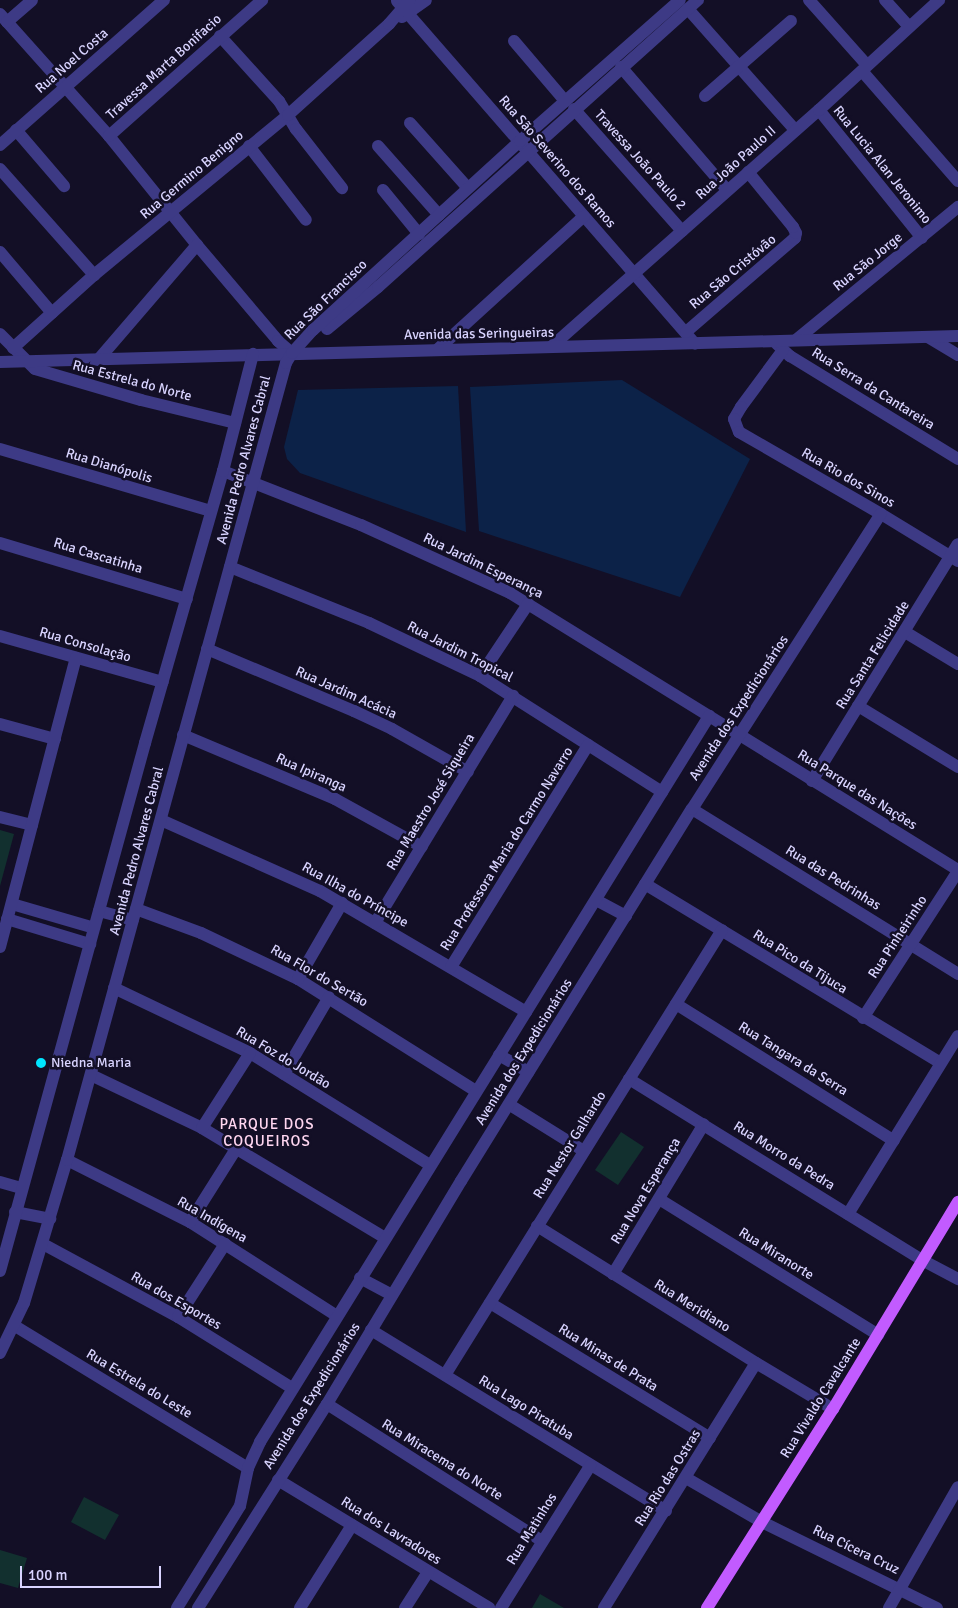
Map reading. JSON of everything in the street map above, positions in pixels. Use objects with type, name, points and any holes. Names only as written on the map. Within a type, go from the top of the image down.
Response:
[{"type":"main road","name":"Rua Vivaldo Cavalcante","points":[[707,1608],[833,1409],[958,1202]]},
{"type":"street","points":[[32,0],[3,18],[109,136],[278,342],[292,353]]},
{"type":"street","name":"Rua Noel Costa","points":[[1,141],[164,0]]},
{"type":"street","name":"Travessa Marta Bonifacio","points":[[109,136],[262,0]]},
{"type":"street","name":"Rua Germino Benigno","points":[[13,348],[94,275],[288,115],[389,24],[404,5],[426,0]]},
{"type":"street","name":"Rua São Francisco","points":[[292,353],[318,336],[378,287],[524,146],[684,5],[698,0]]},
{"type":"street","points":[[809,0],[958,181]]},
{"type":"street","points":[[885,0],[909,27]]},
{"type":"street","name":"Rua João Paulo II","points":[[552,347],[819,110],[939,0]]},
{"type":"street","name":"Rua São Severino dos Ramos","points":[[404,5],[695,344]]},
{"type":"street","points":[[684,5],[796,130]]},
{"type":"street","name":"Rua São Francisco","points":[[570,105],[622,68],[684,5]]},
{"type":"street","points":[[705,96],[791,20]]},
{"type":"street","points":[[220,36],[279,101],[296,129],[342,188]]},
{"type":"street","name":"Travessa João Paulo 2","points":[[514,41],[682,232]]},
{"type":"street","points":[[622,68],[727,190]]},
{"type":"street","name":"Rua Lucia Alan Jeronimo","points":[[819,110],[922,238]]},
{"type":"street","points":[[410,123],[468,188]]},
{"type":"street","points":[[16,130],[64,186]]},
{"type":"street","points":[[249,146],[306,220]]},
{"type":"street","points":[[378,146],[439,216]]},
{"type":"street","name":"Rua São Francisco","points":[[292,353],[313,330],[468,188],[524,146]]},
{"type":"street","points":[[0,169],[94,275]]},
{"type":"street","name":"Rua São Cristóvão","points":[[686,332],[795,238],[796,233],[748,172]]},
{"type":"street","points":[[383,190],[419,234]]},
{"type":"street","name":"Rua São Jorge","points":[[796,340],[922,238],[958,206]]},
{"type":"street","points":[[438,349],[584,216]]},
{"type":"street","points":[[98,360],[197,245]]},
{"type":"street","points":[[0,252],[52,313]]},
{"type":"street","points":[[0,334],[25,362]]},
{"type":"street","points":[[927,336],[958,355]]},
{"type":"street","name":"Avenida das Seringueiras","points":[[0,362],[438,349],[695,344],[779,346],[796,340],[958,336]]},
{"type":"street","name":"Rua Rio dos Sinos","points":[[779,346],[741,407],[734,423],[738,432],[881,514],[954,559]]},
{"type":"street","name":"Rua Serra da Cantareira","points":[[779,346],[958,459]]},
{"type":"street","name":"Avenida Pedro Alvares Cabral","points":[[0,1353],[15,1326],[50,1219],[162,820],[183,736],[281,378],[292,353]]},
{"type":"street","name":"Avenida Pedro Alvares Cabral","points":[[0,1271],[21,1188],[253,354]]},
{"type":"street","name":"Rua Estrela do Norte","points":[[25,362],[35,369],[60,378],[235,423]]},
{"type":"street","name":"Rua Dianópolis","points":[[0,449],[210,511]]},
{"type":"street","name":"Rua Jardim Esperança","points":[[222,471],[437,558],[528,604],[740,735]]},
{"type":"street","name":"Avenida dos Expedicionários","points":[[198,1608],[326,1404],[645,884],[881,514]]},
{"type":"street","name":"Rua Cascatinha","points":[[0,542],[186,599]]},
{"type":"street","name":"Rua Santa Felicidade","points":[[812,781],[905,632],[954,559],[958,544]]},
{"type":"street","name":"Rua Jardim Tropical","points":[[230,567],[369,623],[480,676],[662,792]]},
{"type":"street","points":[[480,676],[528,604]]},
{"type":"street","points":[[905,632],[958,664]]},
{"type":"street","name":"Rua Consolação","points":[[0,636],[163,682]]},
{"type":"street","name":"Rua Jardim Acácia","points":[[207,649],[354,711],[392,729],[468,772]]},
{"type":"street","points":[[0,946],[76,658]]},
{"type":"street","name":"Rua Maestro José Siqueira","points":[[375,923],[513,696]]},
{"type":"street","points":[[858,706],[958,767]]},
{"type":"street","name":"Avenida dos Expedicionários","points":[[177,1608],[240,1506],[246,1486],[248,1468],[260,1442],[292,1388],[709,716]]},
{"type":"street","points":[[0,724],[55,739]]},
{"type":"street","name":"Rua Parque das Nações","points":[[740,735],[958,871]]},
{"type":"street","name":"Rua Ipiranga","points":[[183,736],[335,799],[422,847]]},
{"type":"street","name":"Rua Professora Maria do Carmo Navarro","points":[[451,968],[588,745]]},
{"type":"street","name":"Rua das Pedrinhas","points":[[692,809],[958,974]]},
{"type":"street","points":[[0,817],[32,825]]},
{"type":"street","name":"Rua Ilha do Príncipe","points":[[162,820],[279,871],[342,903],[526,1012]]},
{"type":"street","name":"Rua Pinheirinho","points":[[863,1018],[958,871]]},
{"type":"street","name":"Rua Pico da Tijuca","points":[[645,884],[940,1063]]},
{"type":"street","points":[[596,900],[626,916]]},
{"type":"street","points":[[298,978],[342,903]]},
{"type":"street","points":[[12,904],[94,928]]},
{"type":"street","name":"Rua Flor do Sertão","points":[[99,912],[134,915],[201,933],[298,978],[476,1091]]},
{"type":"street","points":[[7,919],[90,944]]},
{"type":"street","name":"Rua Nestor Galhardo","points":[[445,1375],[722,930]]},
{"type":"street","name":"Rua Foz do Jordão","points":[[114,988],[250,1053],[430,1166]]},
{"type":"street","points":[[284,1074],[329,997]]},
{"type":"street","name":"Rua Tangara da Serra","points":[[676,1004],[894,1140]]},
{"type":"street","points":[[848,1214],[958,1036]]},
{"type":"street","points":[[202,1128],[250,1053]]},
{"type":"street","points":[[499,1056],[528,1072]]},
{"type":"street","points":[[91,1076],[202,1128],[385,1238]]},
{"type":"street","name":"Rua Morro da Pedra","points":[[629,1079],[922,1260],[958,1279]]},
{"type":"street","points":[[510,1105],[584,1151]]},
{"type":"street","name":"Rua Nova Esperança","points":[[613,1274],[704,1124]]},
{"type":"street","points":[[190,1222],[236,1149]]},
{"type":"street","name":"Rua Indígena","points":[[67,1160],[190,1222],[337,1316]]},
{"type":"street","points":[[0,1182],[21,1188]]},
{"type":"street","name":"Rua Miranorte","points":[[659,1199],[878,1335]]},
{"type":"street","points":[[15,1212],[50,1219]]},
{"type":"street","name":"Rua Meridiano","points":[[537,1226],[833,1409]]},
{"type":"street","name":"Rua dos Esportes","points":[[42,1244],[178,1317],[292,1388]]},
{"type":"street","points":[[178,1317],[225,1244]]},
{"type":"street","points":[[360,1278],[392,1295]]},
{"type":"street","name":"Rua Minas de Prata","points":[[490,1303],[710,1438]]},
{"type":"street","name":"Rua Estrela do Leste","points":[[15,1326],[248,1468]]},
{"type":"street","name":"Rua Lago Piratuba","points":[[371,1330],[666,1511]]},
{"type":"street","name":"Rua Rio das Ostras","points":[[604,1608],[666,1511],[756,1363]]},
{"type":"street","name":"Rua Miracema do Norte","points":[[326,1404],[542,1540]]},
{"type":"street","name":"Rua Matinhos","points":[[501,1608],[590,1466]]},
{"type":"street","name":"Rua Cícera Cruz","points":[[686,1478],[762,1522],[900,1588],[936,1608]]},
{"type":"street","name":"Rua dos Lavradores","points":[[278,1480],[489,1608]]},
{"type":"street","points":[[889,1608],[952,1509],[958,1487]]},
{"type":"street","points":[[300,1608],[352,1525]]},
{"type":"street","points":[[405,1608],[428,1572]]},
{"type":"green space","points":[[0,830],[14,834],[0,886]]},
{"type":"green space","points":[[621,1132],[644,1147],[618,1185],[595,1170]]},
{"type":"green space","points":[[84,1497],[119,1515],[105,1540],[71,1522]]},
{"type":"green space","points":[[0,1550],[27,1558],[18,1588],[0,1583]]},
{"type":"green space","points":[[540,1594],[564,1608],[532,1608]]},
{"type":"water","points":[[622,380],[750,459],[680,597],[479,531],[470,387]]},
{"type":"water","points":[[458,386],[466,532],[300,473],[287,459],[284,447],[298,390]]},
{"type":"place","name":"Niedna Maria","points":[[41,1063]]},
{"type":"district","name":"PARQUE DOS COQUEIROS","points":[[267,1132]]}]
